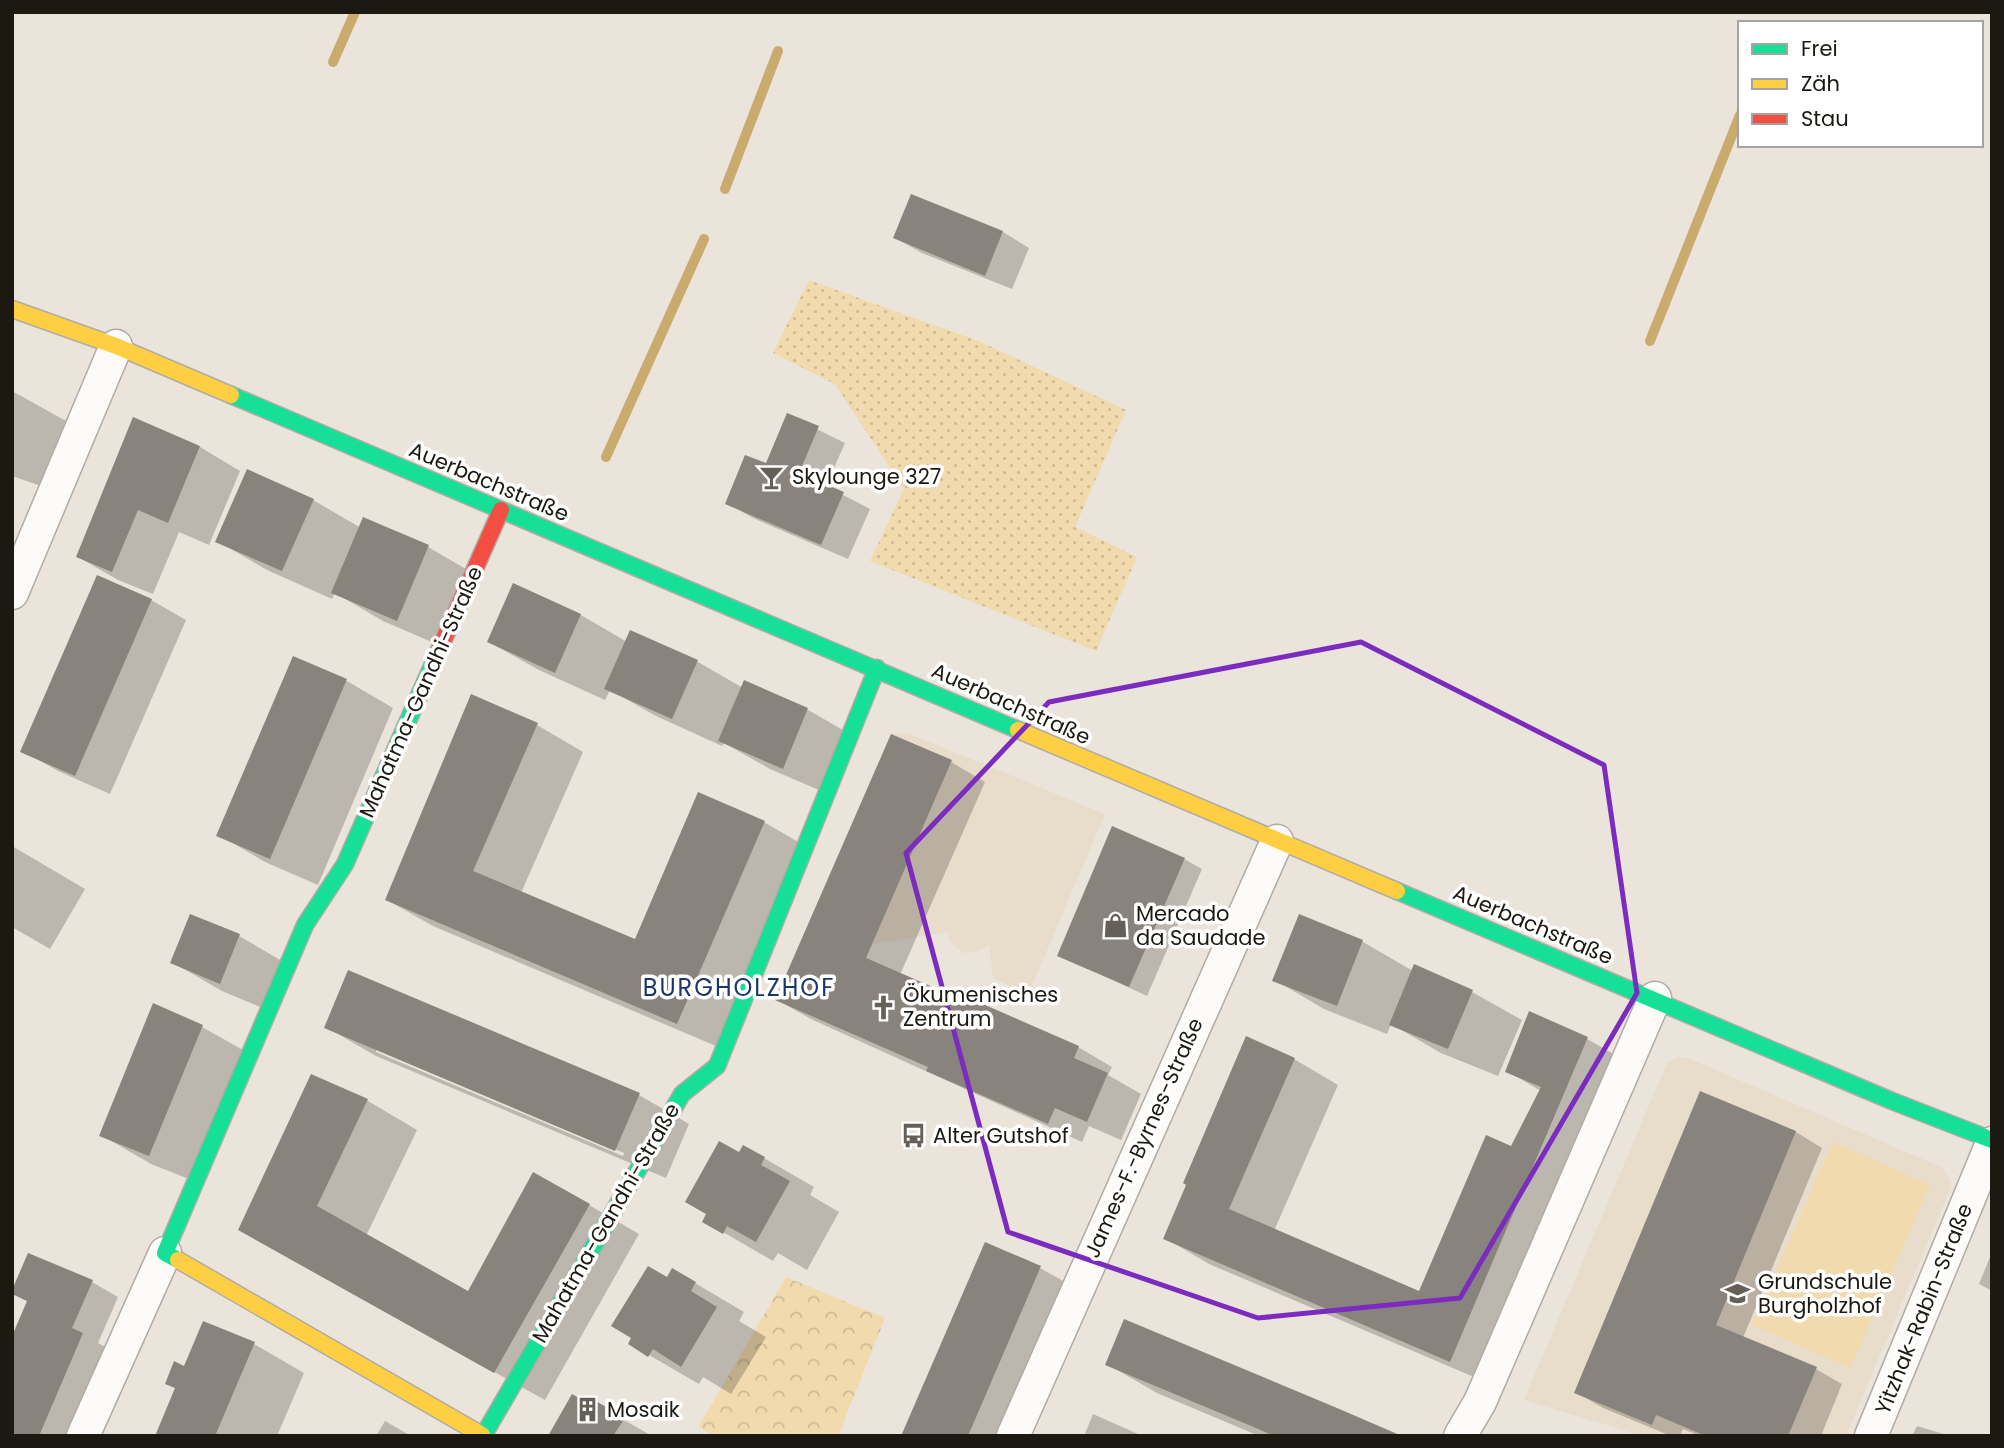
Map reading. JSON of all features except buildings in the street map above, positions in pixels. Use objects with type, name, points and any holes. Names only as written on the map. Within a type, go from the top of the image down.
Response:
[{"type":"main road","name":"Auerbachstraße","points":[[12,309],[116,346],[877,668],[1277,841],[1992,1141]]},
{"type":"main road","name":"Mahatma-Gandhi-Straße","points":[[501,510],[345,864],[305,925],[165,1253],[483,1436],[681,1094],[718,1066],[877,668]]},
{"type":"street","points":[[12,593],[116,346]]},
{"type":"street","name":"James-F.-Byrnes-Straße","points":[[1013,1436],[1277,841]]},
{"type":"street","points":[[1460,1436],[1480,1402],[1654,998]]},
{"type":"street","name":"Yitzhak-Rabin-Straße","points":[[1871,1436],[1992,1141]]},
{"type":"street","name":"Mahatma-Gandhi-Straße","points":[[83,1436],[165,1253]]},
{"type":"highlighted area","points":[[1361,642],[1604,765],[1637,993],[1460,1298],[1258,1318],[1008,1232],[906,853],[1049,702]]},
{"type":"shaded area","points":[[908,733],[1105,814],[1028,995],[993,978],[989,944],[977,952],[964,953],[951,943],[948,932],[872,944],[866,958],[805,932],[891,734]]},
{"type":"shaded area","name":"Grundschule Burgholzhof","points":[[1677,1057],[1688,1058],[1941,1167],[1948,1176],[1951,1187],[1846,1436],[1643,1436],[1524,1400],[1667,1063]]},
{"type":"green space","points":[[809,280],[981,342],[1126,410],[1075,527],[1137,557],[1096,651],[870,561],[904,489],[835,384],[773,353]]},
{"type":"green space","points":[[1833,1142],[1930,1185],[1850,1368],[1752,1325]]},
{"type":"green space","points":[[786,1277],[885,1318],[838,1436],[713,1436],[699,1426]]},
{"type":"waterway","points":[[333,62],[355,12]]},
{"type":"waterway","points":[[725,189],[778,51]]},
{"type":"waterway","points":[[1650,341],[1738,120]]},
{"type":"waterway","points":[[606,457],[704,239]]},
{"type":"traffic: fast","points":[[231,395],[1018,730]]},
{"type":"traffic: fast","points":[[178,1260],[165,1253],[305,925],[345,864],[440,648]]},
{"type":"traffic: fast","points":[[483,1436],[682,1094],[717,1066],[877,668]]},
{"type":"traffic: fast","points":[[1397,891],[1892,1101],[1992,1140]]},
{"type":"traffic: slow","points":[[12,309],[116,346],[231,395]]},
{"type":"traffic: slow","points":[[1018,730],[1397,891]]},
{"type":"traffic: slow","points":[[178,1260],[482,1435]]},
{"type":"traffic: jam","points":[[440,648],[501,510]]},
{"type":"place","name":"Skylounge 327","points":[[772,477]]},
{"type":"place","name":"Mercado da Saudade","points":[[1116,926]]},
{"type":"place","name":"Ökumenisches Zentrum","points":[[883,1007]]},
{"type":"place","name":"Alter Gutshof","points":[[913,1136]]},
{"type":"place","name":"Grundschule Burgholzhof","points":[[1738,1294]]},
{"type":"place","name":"Mosaik","points":[[587,1410]]},
{"type":"district","name":"BURGHOLZHOF","points":[[739,988]]}]
